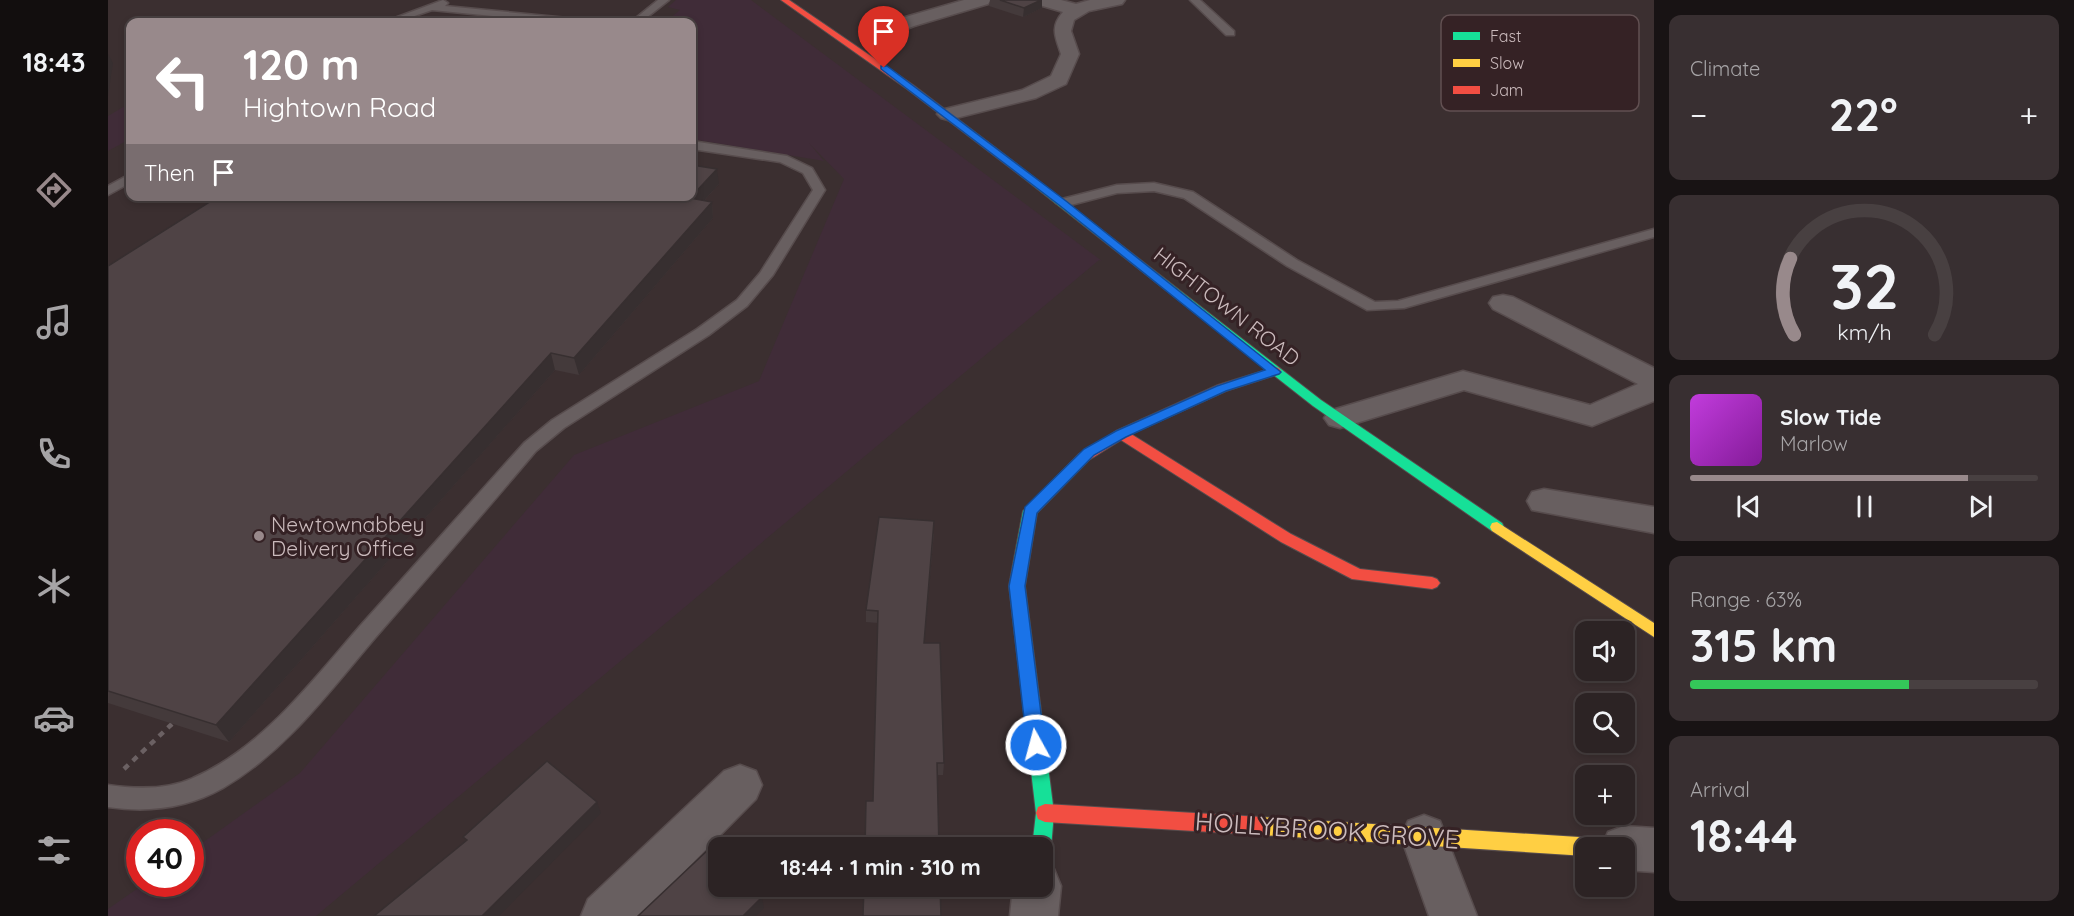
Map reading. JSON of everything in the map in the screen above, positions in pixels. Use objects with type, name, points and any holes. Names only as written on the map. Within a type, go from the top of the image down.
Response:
[{"type":"main road","name":"HIGHTOWN ROAD","points":[[784,0],[948,114],[1275,372],[1477,515],[1654,631]]},
{"type":"main road","points":[[1042,837],[1044,813],[1017,586],[1030,511],[1089,452],[1121,434],[1222,388],[1275,372]]},
{"type":"main road","points":[[1121,434],[1286,538],[1357,575],[1432,583]]},
{"type":"main road","name":"HOLLYBROOK GROVE","points":[[1044,813],[1575,846]]},
{"type":"street","points":[[899,27],[908,22],[982,0]]},
{"type":"street","points":[[1042,0],[1077,10]]},
{"type":"street","points":[[948,114],[1029,94],[1059,80],[1070,54],[1062,30],[1066,18],[1077,10],[1116,0]]},
{"type":"street","points":[[1503,303],[1654,380]]},
{"type":"street","points":[[1340,418],[1463,380],[1592,416],[1654,389]]},
{"type":"street","points":[[1544,501],[1654,520]]},
{"type":"street","points":[[605,916],[740,785]]},
{"type":"street","points":[[1425,837],[1453,916]]},
{"type":"street","points":[[1635,849],[1654,850]]},
{"type":"street","points":[[1034,916],[1036,897]]},
{"type":"lane","points":[[399,18],[450,0]]},
{"type":"lane","points":[[641,18],[664,0]]},
{"type":"lane","points":[[1195,0],[1230,33]]},
{"type":"lane","points":[[431,7],[540,18]]},
{"type":"lane","points":[[108,796],[126,800],[153,799],[182,794],[212,781],[257,752],[303,707],[530,447],[558,424],[703,332],[741,303],[766,275],[819,190],[808,171],[783,159],[696,146]]},
{"type":"lane","points":[[108,191],[126,180]]},
{"type":"lane","points":[[1063,203],[1117,189],[1154,187],[1188,195],[1292,263],[1372,307],[1400,305],[1654,233]]},
{"type":"path","points":[[116,776],[172,724]]},
{"type":"shaded area","points":[[676,0],[751,0],[1102,261],[1099,260],[316,916],[108,916],[108,909],[126,896],[204,897],[204,842],[300,773],[574,455],[759,381],[844,179],[809,143],[824,161],[696,140],[696,18],[670,18],[680,10],[668,7]]},
{"type":"shaded area","points":[[126,105],[126,141],[108,151],[108,116]]},
{"type":"building","points":[[1000,0],[1041,0],[1024,8]]},
{"type":"building","points":[[696,166],[717,169],[696,192]]},
{"type":"building","name":"Newtownabbey Delivery Office","points":[[696,199],[712,202],[574,358],[551,353],[216,725],[108,691],[108,266],[211,201],[696,201]]},
{"type":"building","points":[[879,517],[934,521],[924,643],[940,643],[944,763],[937,763],[939,837],[865,837],[866,801],[873,801],[878,611],[866,610]]},
{"type":"building","points":[[547,761],[597,802],[482,916],[374,916],[467,840],[463,837]]},
{"type":"building","points":[[708,850],[708,897],[762,897],[743,916],[638,916]]},
{"type":"building","points":[[864,897],[940,897],[941,916],[863,916]]},
{"type":"traffic: fast","points":[[1024,174],[1317,403],[1497,527]]},
{"type":"traffic: fast","points":[[1042,837],[1045,813],[1017,586],[1030,511],[1084,457]]},
{"type":"traffic: slow","points":[[1497,527],[1654,631]]},
{"type":"traffic: slow","points":[[1261,826],[1575,846]]},
{"type":"traffic: jam","points":[[784,0],[910,87],[1024,174]]},
{"type":"traffic: jam","points":[[1084,457],[1121,434],[1222,388],[1275,371]]},
{"type":"traffic: jam","points":[[1121,434],[1286,538],[1357,575],[1432,583]]},
{"type":"traffic: jam","points":[[1045,813],[1261,826]]},
{"type":"place","name":"Newtownabbey Delivery Office","points":[[259,536]]},
{"type":"route","points":[[884,68],[918,91],[1063,203],[1193,309],[1275,372],[1222,388],[1121,434],[1089,452],[1030,511],[1017,586],[1036,745]]}]
